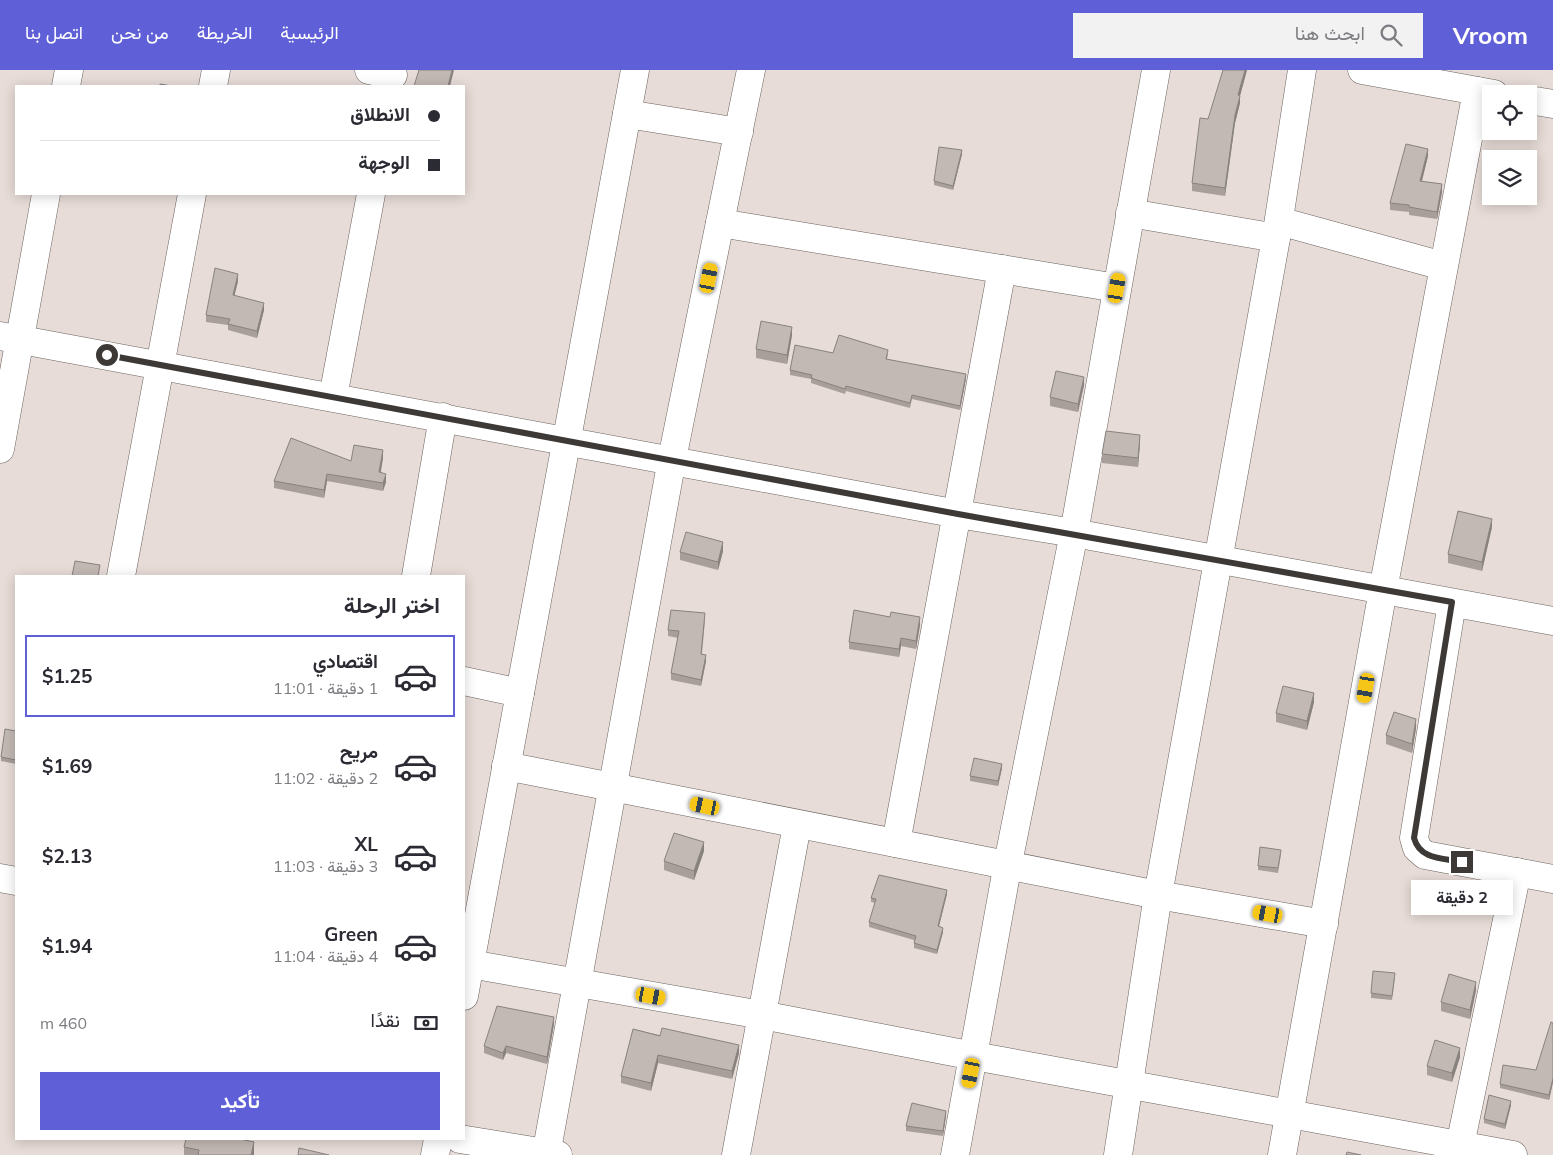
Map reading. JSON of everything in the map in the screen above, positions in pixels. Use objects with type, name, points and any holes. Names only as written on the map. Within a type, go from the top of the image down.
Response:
[{"type":"street","points":[[66,85],[69,70]]},
{"type":"street","points":[[213,85],[216,70]]},
{"type":"street","points":[[465,985],[467,964],[520,693],[635,70]]},
{"type":"street","points":[[465,1140],[550,1154],[576,984],[672,459],[751,70]]},
{"type":"street","points":[[955,1155],[1008,863],[1074,533],[1156,70]]},
{"type":"street","points":[[1118,1155],[1158,894],[1277,230],[1302,70]]},
{"type":"street","points":[[1362,70],[1439,77],[1482,91]]},
{"type":"street","points":[[1537,101],[1553,104]]},
{"type":"street","points":[[1282,1155],[1443,266],[1482,108]]},
{"type":"street","points":[[627,114],[738,132]]},
{"type":"street","points":[[0,449],[10,338],[46,195]]},
{"type":"street","points":[[121,575],[192,195]]},
{"type":"street","points":[[333,397],[371,195]]},
{"type":"street","points":[[1130,213],[1277,230],[1443,266]]},
{"type":"street","points":[[720,223],[1117,288]]},
{"type":"street","points":[[896,843],[1002,269]]},
{"type":"street","points":[[10,338],[672,459],[958,514],[1074,533],[1553,621]]},
{"type":"street","points":[[416,575],[443,417]]},
{"type":"street","points":[[1452,602],[1414,838],[1417,848],[1425,855],[1553,879]]},
{"type":"street","points":[[465,681],[520,693]]},
{"type":"street","points":[[506,766],[798,825],[1324,924]]},
{"type":"street","points":[[736,1155],[798,825]]},
{"type":"street","points":[[1459,1150],[1517,872]]},
{"type":"street","points":[[0,878],[15,881]]},
{"type":"street","points":[[467,964],[762,1015],[1290,1114],[1459,1150],[1514,1155]]},
{"type":"street","points":[[435,1155],[438,1140]]},
{"type":"building","points":[[419,70],[452,70],[448,85],[414,85]]},
{"type":"building","points":[[1223,70],[1245,70],[1238,95],[1240,96],[1235,115],[1225,188],[1192,183],[1200,118],[1208,119]]},
{"type":"building","points":[[1406,144],[1428,149],[1420,181],[1442,184],[1437,212],[1409,207],[1409,205],[1390,203]]},
{"type":"building","points":[[939,147],[962,150],[953,186],[934,181]]},
{"type":"building","points":[[215,268],[238,274],[233,295],[264,303],[257,331],[228,324],[230,319],[206,315]]},
{"type":"building","points":[[761,321],[792,327],[787,355],[756,349]]},
{"type":"building","points":[[839,335],[888,350],[886,359],[966,374],[960,406],[912,395],[910,403],[846,386],[845,389],[811,378],[812,375],[790,370],[795,345],[833,353]]},
{"type":"building","points":[[1056,371],[1084,377],[1078,404],[1050,397]]},
{"type":"building","points":[[1106,431],[1140,435],[1138,458],[1102,454]]},
{"type":"building","points":[[291,438],[351,461],[354,445],[383,450],[379,472],[386,474],[383,483],[327,474],[324,490],[274,481]]},
{"type":"building","points":[[1458,511],[1492,519],[1482,562],[1448,554]]},
{"type":"building","points":[[686,532],[723,542],[718,562],[680,552]]},
{"type":"building","points":[[75,561],[100,565],[98,575],[72,575]]},
{"type":"building","points":[[671,610],[705,613],[701,654],[706,655],[701,680],[671,673],[679,631],[668,630]]},
{"type":"building","points":[[854,610],[890,617],[891,612],[920,617],[916,641],[901,638],[899,649],[849,642]]},
{"type":"building","points":[[1283,686],[1314,693],[1307,721],[1276,713]]},
{"type":"building","points":[[1394,712],[1416,719],[1412,744],[1386,735]]},
{"type":"building","points":[[5,729],[15,731],[15,760],[1,757]]},
{"type":"building","points":[[974,758],[1002,764],[998,781],[970,776]]},
{"type":"building","points":[[674,833],[704,842],[694,871],[664,861]]},
{"type":"building","points":[[1260,847],[1281,850],[1278,868],[1258,866]]},
{"type":"building","points":[[879,875],[947,890],[938,926],[943,928],[937,950],[914,943],[916,936],[869,922],[876,899],[871,898]]},
{"type":"building","points":[[1373,971],[1395,973],[1392,996],[1371,993]]},
{"type":"building","points":[[1449,974],[1476,982],[1470,1010],[1441,1002]]},
{"type":"building","points":[[497,1006],[554,1017],[547,1057],[506,1046],[503,1053],[484,1046]]},
{"type":"building","points":[[1551,1022],[1553,1023],[1553,1078],[1549,1095],[1500,1084],[1503,1065],[1536,1070]]},
{"type":"building","points":[[662,1028],[739,1045],[732,1071],[658,1055],[651,1083],[621,1076],[633,1029],[660,1036]]},
{"type":"building","points":[[1435,1040],[1460,1048],[1452,1073],[1427,1066]]},
{"type":"building","points":[[1489,1095],[1511,1101],[1505,1124],[1484,1119]]},
{"type":"building","points":[[912,1103],[946,1111],[943,1131],[906,1126]]},
{"type":"building","points":[[186,1140],[245,1140],[254,1142],[251,1155],[198,1155],[199,1150],[184,1147]]},
{"type":"building","points":[[299,1148],[329,1155],[298,1155]]},
{"type":"building","points":[[1347,1152],[1361,1155],[1346,1155]]},
{"type":"route","points":[[107,355],[672,459],[958,514],[1074,533],[1452,602],[1414,838],[1417,848],[1425,855],[1462,862]]}]
